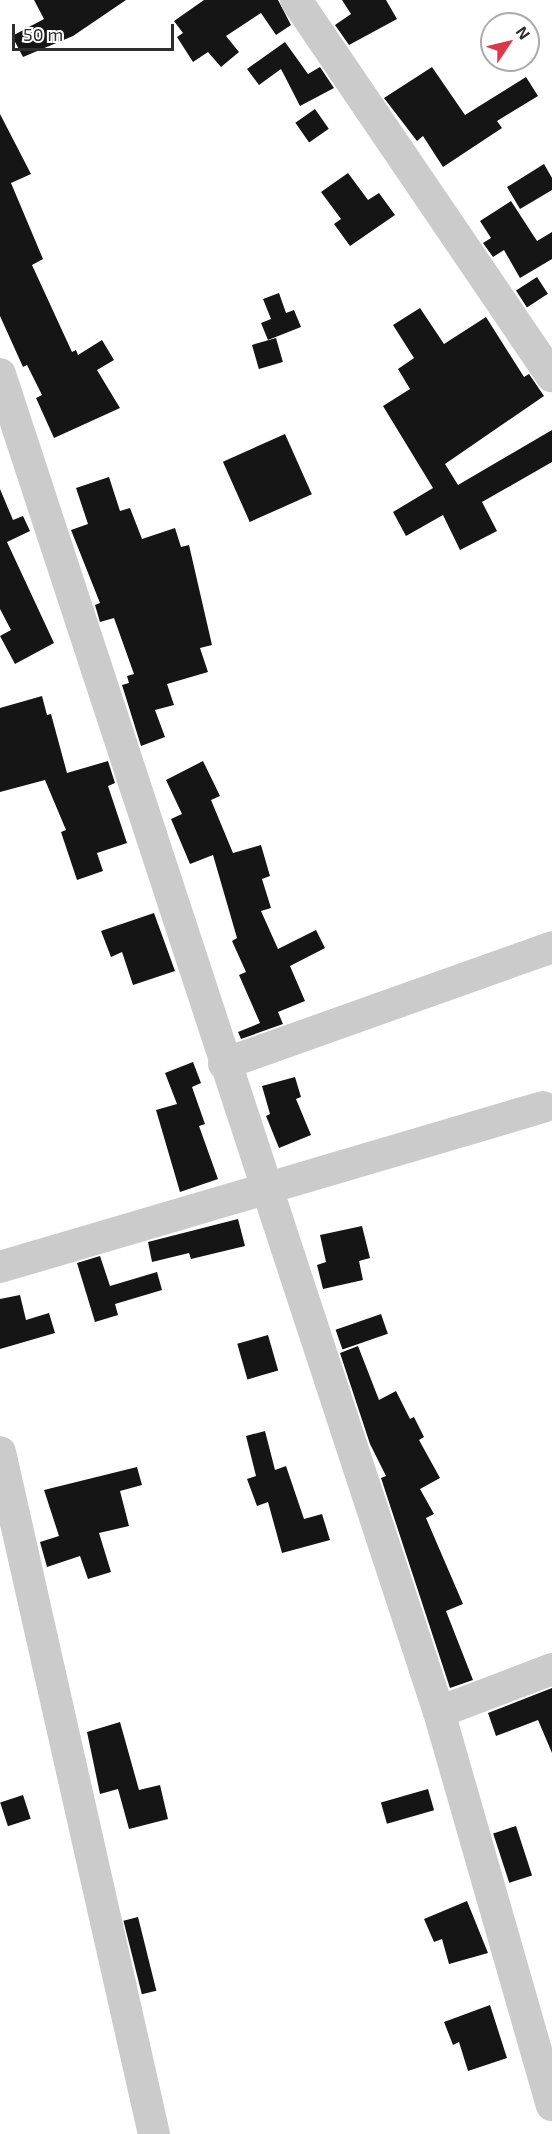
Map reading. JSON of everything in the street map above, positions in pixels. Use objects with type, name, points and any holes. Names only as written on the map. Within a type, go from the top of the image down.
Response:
[{"type":"street","points":[[296,0],[552,376]]},
{"type":"street","points":[[0,374],[224,1064],[439,1712],[552,2105]]},
{"type":"street","points":[[224,1064],[552,947]]},
{"type":"street","points":[[0,1267],[543,1107]]},
{"type":"street","points":[[0,1452],[154,2134]]},
{"type":"street","points":[[439,1712],[552,1669]]},
{"type":"building","points":[[34,0],[126,0],[73,36],[23,57],[12,36],[44,19]]},
{"type":"building","points":[[204,0],[278,0],[291,25],[276,35],[261,13],[226,36],[239,52],[221,67],[208,52],[193,62],[177,37],[183,33],[174,21]]},
{"type":"building","points":[[342,0],[386,0],[397,19],[349,45],[335,25],[351,14]]},
{"type":"building","points":[[285,42],[308,74],[320,67],[334,88],[300,106],[281,69],[259,85],[247,69]]},
{"type":"building","points":[[432,67],[465,115],[526,77],[538,96],[497,121],[502,128],[443,167],[423,136],[417,141],[384,98]]},
{"type":"building","points":[[315,109],[329,129],[309,142],[295,123]]},
{"type":"building","points":[[0,114],[31,174],[11,183],[43,259],[32,265],[72,352],[76,350],[78,355],[102,340],[114,360],[97,370],[120,408],[54,438],[36,398],[42,395],[27,365],[23,367],[0,316]]},
{"type":"building","points":[[544,164],[552,178],[552,190],[520,209],[507,187]]},
{"type":"building","points":[[348,173],[368,200],[379,193],[395,215],[350,246],[334,224],[341,219],[321,192]]},
{"type":"building","points":[[511,201],[537,241],[552,232],[552,259],[520,278],[504,250],[493,257],[483,243],[491,238],[480,221]]},
{"type":"building","points":[[537,277],[548,294],[527,307],[516,291]]},
{"type":"building","points":[[279,293],[286,313],[294,310],[301,327],[268,340],[261,323],[271,319],[263,299]]},
{"type":"building","points":[[420,308],[444,344],[486,317],[524,377],[529,374],[544,396],[445,464],[458,485],[552,430],[552,462],[482,502],[497,531],[460,550],[443,515],[406,536],[393,512],[433,488],[383,406],[410,389],[398,369],[414,358],[393,325]]},
{"type":"building","points":[[276,338],[283,362],[259,369],[252,345]]},
{"type":"building","points":[[285,434],[312,494],[250,522],[223,462]]},
{"type":"building","points":[[109,477],[120,511],[130,508],[142,539],[175,528],[181,547],[189,545],[212,645],[200,648],[208,672],[167,684],[174,705],[155,710],[165,737],[141,746],[122,685],[129,683],[127,676],[134,674],[114,618],[100,622],[95,605],[100,603],[71,530],[88,524],[76,488]]},
{"type":"building","points":[[0,489],[13,520],[23,516],[30,531],[7,542],[54,643],[15,664],[0,636],[11,630],[0,609]]},
{"type":"building","points":[[42,696],[47,715],[51,714],[67,773],[108,761],[115,783],[108,786],[127,843],[97,853],[103,871],[77,880],[61,832],[66,830],[45,780],[0,792],[0,708]]},
{"type":"building","points":[[203,761],[220,796],[211,800],[233,853],[261,845],[270,876],[262,879],[271,908],[261,911],[278,949],[316,930],[325,948],[290,966],[305,1001],[278,1012],[283,1024],[241,1039],[238,1032],[260,1023],[239,975],[246,972],[232,941],[237,938],[213,855],[190,864],[171,819],[182,814],[166,780]]},
{"type":"building","points":[[154,913],[175,971],[133,985],[122,952],[111,957],[101,931]]},
{"type":"building","points":[[193,1062],[201,1083],[192,1087],[205,1124],[199,1126],[218,1179],[180,1192],[156,1110],[177,1104],[165,1073]]},
{"type":"building","points":[[295,1077],[301,1097],[296,1099],[311,1135],[279,1148],[266,1116],[270,1114],[262,1086]]},
{"type":"building","points":[[238,1219],[245,1246],[191,1259],[189,1253],[152,1262],[148,1242]]},
{"type":"building","points":[[362,1226],[370,1258],[359,1261],[363,1280],[323,1289],[317,1265],[326,1262],[320,1235]]},
{"type":"building","points":[[100,1256],[110,1286],[157,1272],[162,1290],[115,1304],[118,1315],[95,1322],[77,1263]]},
{"type":"building","points":[[20,1295],[26,1320],[49,1313],[55,1333],[0,1349],[0,1299]]},
{"type":"building","points":[[381,1314],[388,1334],[342,1349],[336,1330]]},
{"type":"building","points":[[268,1335],[278,1371],[247,1379],[237,1344]]},
{"type":"building","points":[[358,1346],[379,1400],[396,1391],[410,1419],[414,1417],[424,1437],[419,1440],[440,1478],[420,1489],[434,1514],[426,1518],[463,1604],[446,1611],[473,1680],[450,1688],[381,1478],[386,1476],[370,1444],[340,1353]]},
{"type":"building","points":[[265,1431],[275,1470],[286,1466],[304,1519],[322,1514],[330,1540],[282,1553],[268,1502],[257,1506],[247,1479],[256,1476],[246,1436]]},
{"type":"building","points":[[137,1467],[142,1485],[120,1491],[129,1526],[99,1533],[111,1572],[88,1579],[80,1556],[47,1567],[40,1542],[59,1536],[44,1490]]},
{"type":"building","points":[[552,1688],[552,1753],[538,1720],[496,1736],[488,1713]]},
{"type":"building","points":[[120,1722],[139,1790],[160,1785],[168,1819],[129,1829],[118,1789],[100,1794],[87,1732]]},
{"type":"building","points":[[428,1789],[434,1810],[387,1824],[381,1803]]},
{"type":"building","points":[[23,1795],[31,1819],[8,1826],[0,1802]]},
{"type":"building","points":[[516,1826],[532,1875],[509,1883],[493,1833]]},
{"type":"building","points":[[467,1901],[488,1953],[449,1964],[442,1939],[434,1942],[424,1919]]},
{"type":"building","points":[[138,1917],[156,1991],[142,1994],[123,1921]]},
{"type":"building","points":[[490,2005],[507,2058],[468,2071],[459,2042],[453,2045],[444,2022]]}]
